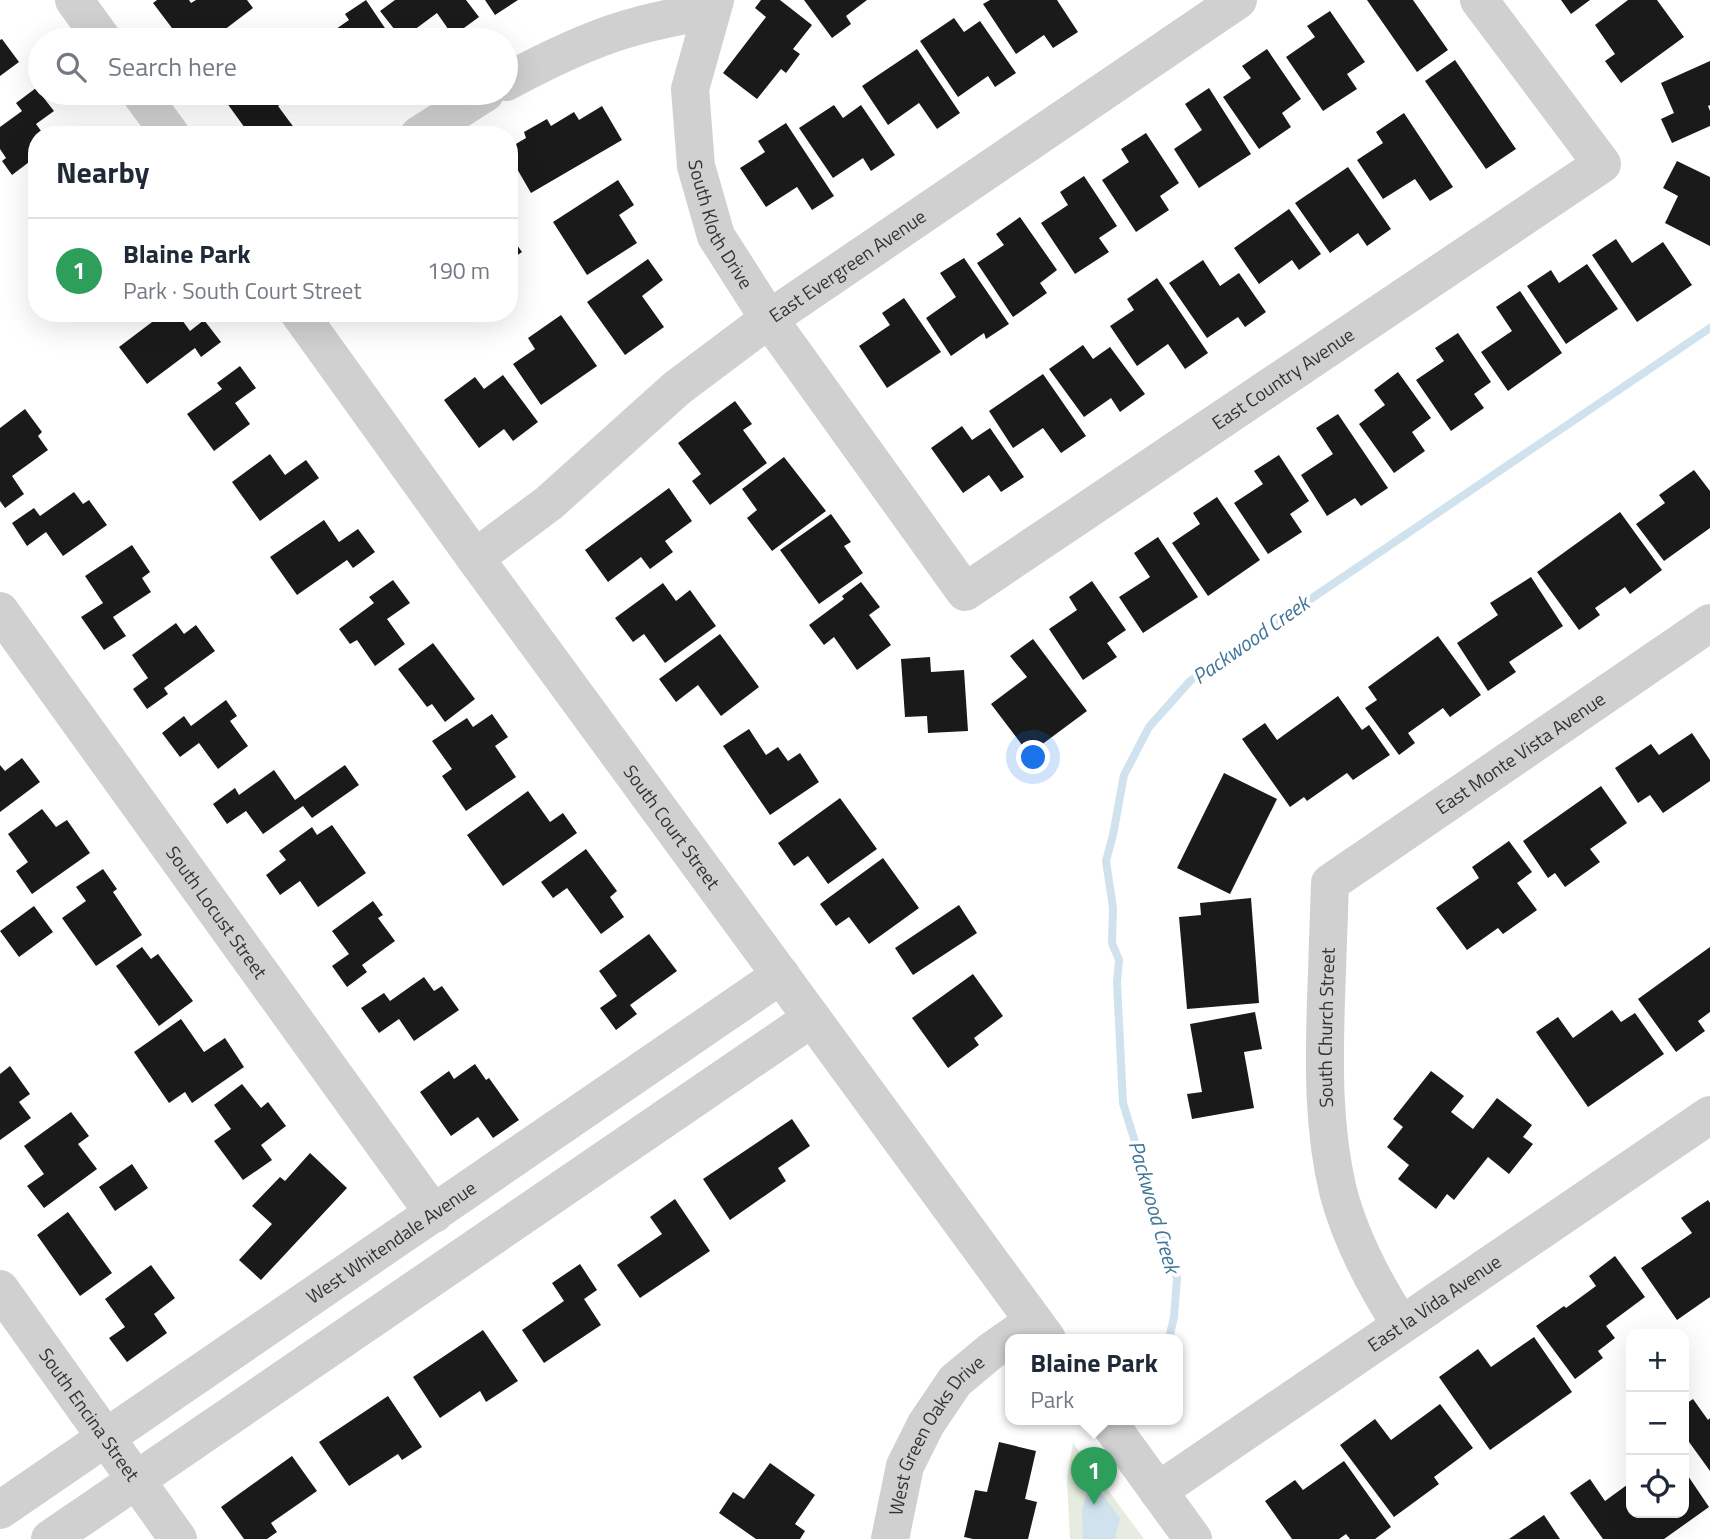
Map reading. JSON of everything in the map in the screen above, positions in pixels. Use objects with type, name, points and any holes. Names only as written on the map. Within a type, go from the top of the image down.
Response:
[{"type":"street","points":[[74,0],[94,28]]},
{"type":"street","name":"East Evergreen Avenue","points":[[475,558],[549,503],[677,388],[769,320],[1238,0]]},
{"type":"street","name":"East Country Avenue","points":[[965,592],[1602,164],[1479,0]]},
{"type":"street","points":[[518,76],[601,37],[713,5]]},
{"type":"street","name":"South Kloth Drive","points":[[713,5],[690,89],[696,166],[716,236],[769,320],[965,592]]},
{"type":"street","points":[[149,105],[164,126]]},
{"type":"street","points":[[433,126],[466,105]]},
{"type":"street","name":"South Court Street","points":[[305,322],[475,558],[1041,1330]]},
{"type":"street","name":"South Locust Street","points":[[0,611],[434,1214]]},
{"type":"street","name":"East Monte Vista Avenue","points":[[1330,883],[1710,624]]},
{"type":"street","name":"South Church Street","points":[[1330,883],[1324,1071],[1328,1142],[1339,1193],[1359,1248],[1380,1293],[1401,1325]]},
{"type":"street","name":"West Whitendale Avenue","points":[[0,1510],[782,975]]},
{"type":"street","points":[[50,1539],[812,1018]]},
{"type":"street","name":"East la Vida Avenue","points":[[1158,1491],[1710,1115]]},
{"type":"street","name":"South Encina Street","points":[[0,1289],[178,1539]]},
{"type":"street","name":"West Green Oaks Drive","points":[[890,1539],[905,1466],[926,1424],[956,1381],[991,1351],[1005,1345]]},
{"type":"street","points":[[1110,1425],[1193,1539]]},
{"type":"shaded area","points":[[1073,1443],[1144,1539],[1070,1539],[1067,1480]]},
{"type":"water","points":[[1091,1479],[1120,1518],[1115,1539],[1083,1539],[1082,1509]]},
{"type":"building","points":[[157,0],[189,0],[191,3],[196,0],[247,0],[253,8],[227,28],[172,28],[153,3]]},
{"type":"building","points":[[366,0],[385,28],[338,28],[349,20],[345,14]]},
{"type":"building","points":[[395,0],[466,0],[479,17],[464,28],[447,28],[437,13],[417,28],[393,28],[380,11]]},
{"type":"building","points":[[485,0],[518,0],[495,15]]},
{"type":"building","points":[[761,0],[780,0],[812,25],[793,49],[800,54],[786,73],[781,69],[757,99],[723,73],[766,17],[755,8]]},
{"type":"building","points":[[804,0],[867,0],[846,16],[851,24],[832,38]]},
{"type":"building","points":[[990,0],[1057,0],[1078,32],[1053,48],[1044,35],[1016,54],[983,4]]},
{"type":"building","points":[[1367,0],[1413,0],[1448,50],[1417,72]]},
{"type":"building","points":[[1561,0],[1590,0],[1571,14]]},
{"type":"building","points":[[1628,0],[1657,0],[1684,37],[1621,83],[1605,61],[1615,54],[1595,25]]},
{"type":"building","points":[[1330,11],[1365,62],[1347,74],[1357,89],[1323,111],[1286,57],[1315,37],[1307,26]]},
{"type":"building","points":[[954,18],[964,32],[980,21],[1016,73],[995,87],[988,76],[958,97],[920,41]]},
{"type":"building","points":[[2,39],[19,62],[0,76],[0,40]]},
{"type":"building","points":[[917,49],[960,113],[937,129],[919,103],[888,125],[862,86]]},
{"type":"building","points":[[1267,49],[1301,99],[1282,113],[1291,127],[1259,149],[1223,97],[1251,78],[1242,66]]},
{"type":"building","points":[[1455,60],[1516,149],[1486,169],[1425,81]]},
{"type":"building","points":[[1710,61],[1710,126],[1672,143],[1661,119],[1674,113],[1661,83]]},
{"type":"building","points":[[1209,88],[1251,154],[1199,188],[1174,149],[1202,130],[1185,104]]},
{"type":"building","points":[[28,94],[28,105],[49,105],[54,111],[36,124],[37,126],[28,126],[28,163],[12,175],[2,161],[6,158],[0,149],[0,127],[22,111],[16,103]]},
{"type":"building","points":[[228,105],[279,105],[293,126],[244,126]]},
{"type":"building","points":[[834,105],[843,118],[861,105],[895,155],[871,171],[863,158],[833,178],[799,128]]},
{"type":"building","points":[[602,106],[622,140],[531,193],[518,171],[518,143],[526,138],[524,132],[547,119],[551,126],[574,112],[579,120]]},
{"type":"building","points":[[1404,113],[1453,187],[1430,201],[1415,179],[1383,199],[1357,160],[1383,143],[1376,132]]},
{"type":"building","points":[[786,123],[834,196],[812,210],[797,187],[766,207],[740,168],[765,152],[758,141]]},
{"type":"building","points":[[1146,133],[1179,183],[1160,196],[1169,210],[1136,232],[1102,180],[1129,162],[1121,149]]},
{"type":"building","points":[[1677,161],[1710,177],[1710,246],[1665,223],[1678,196],[1663,188]]},
{"type":"building","points":[[1348,167],[1391,229],[1367,246],[1358,233],[1330,253],[1295,203]]},
{"type":"building","points":[[1084,176],[1117,226],[1099,238],[1109,252],[1075,274],[1041,223],[1068,205],[1060,192]]},
{"type":"building","points":[[618,180],[634,205],[619,215],[637,243],[587,275],[553,222]]},
{"type":"building","points":[[1289,209],[1321,254],[1299,270],[1292,260],[1259,284],[1234,248]]},
{"type":"building","points":[[1020,217],[1057,270],[1040,283],[1047,293],[1013,317],[977,263],[1004,245],[996,234]]},
{"type":"building","points":[[1616,239],[1632,263],[1663,242],[1692,285],[1637,322],[1592,255]]},
{"type":"building","points":[[964,258],[1009,324],[986,339],[984,333],[951,356],[926,318],[956,297],[940,273]]},
{"type":"building","points":[[648,259],[663,280],[642,296],[664,327],[625,355],[587,302]]},
{"type":"building","points":[[1203,260],[1220,286],[1239,273],[1266,312],[1245,327],[1238,317],[1207,338],[1169,283]]},
{"type":"building","points":[[1587,264],[1618,309],[1566,344],[1527,286],[1551,270],[1559,283]]},
{"type":"building","points":[[1157,278],[1208,353],[1185,369],[1168,344],[1137,366],[1110,326],[1134,310],[1127,299]]},
{"type":"building","points":[[1520,291],[1562,353],[1508,391],[1481,352],[1512,331],[1496,307]]},
{"type":"building","points":[[904,298],[941,352],[887,388],[859,346],[890,325],[882,313]]},
{"type":"building","points":[[561,315],[597,366],[541,405],[513,364],[535,349],[528,338]]},
{"type":"building","points":[[152,322],[184,322],[190,331],[206,322],[221,342],[201,357],[195,348],[147,384],[119,347]]},
{"type":"building","points":[[1458,333],[1491,382],[1474,394],[1484,408],[1451,431],[1416,380],[1444,361],[1435,348]]},
{"type":"building","points":[[1083,345],[1093,359],[1110,347],[1145,394],[1120,412],[1111,398],[1084,417],[1049,369]]},
{"type":"building","points":[[240,366],[256,388],[235,403],[250,424],[214,451],[187,414],[222,389],[217,383]]},
{"type":"building","points":[[1398,372],[1431,418],[1412,432],[1425,451],[1394,473],[1359,424],[1385,405],[1374,390]]},
{"type":"building","points":[[1043,374],[1086,436],[1061,453],[1043,428],[1013,448],[989,411]]},
{"type":"building","points":[[503,375],[538,422],[513,441],[504,429],[479,448],[444,400],[475,377],[484,389]]},
{"type":"building","points":[[735,401],[752,424],[743,430],[767,463],[710,505],[692,481],[701,474],[678,443]]},
{"type":"building","points":[[25,409],[42,432],[38,436],[48,450],[12,476],[24,494],[5,508],[0,501],[0,428]]},
{"type":"building","points":[[1338,414],[1388,488],[1361,506],[1355,498],[1327,516],[1301,475],[1333,454],[1316,428]]},
{"type":"building","points":[[962,426],[972,440],[990,428],[1024,477],[1001,492],[989,475],[963,493],[931,448]]},
{"type":"building","points":[[270,454],[285,475],[306,460],[319,478],[260,521],[232,482]]},
{"type":"building","points":[[1279,455],[1309,501],[1290,514],[1302,532],[1268,554],[1234,503],[1263,484],[1254,471]]},
{"type":"building","points":[[784,457],[826,511],[772,551],[747,518],[757,510],[742,489]]},
{"type":"building","points":[[1694,470],[1710,491],[1710,528],[1664,561],[1636,524],[1665,503],[1659,495]]},
{"type":"building","points":[[669,488],[692,521],[665,541],[673,552],[650,569],[641,557],[608,582],[585,550]]},
{"type":"building","points":[[74,492],[83,504],[89,500],[107,525],[63,556],[46,532],[27,546],[12,523],[34,508],[40,516]]},
{"type":"building","points":[[1217,497],[1260,560],[1208,596],[1172,543],[1200,524],[1193,513]]},
{"type":"building","points":[[1620,512],[1662,570],[1630,594],[1625,587],[1595,608],[1600,615],[1579,630],[1537,572]]},
{"type":"building","points":[[831,514],[851,542],[844,546],[863,573],[819,604],[780,550]]},
{"type":"building","points":[[324,520],[339,542],[358,529],[375,552],[353,568],[347,560],[297,595],[270,557]]},
{"type":"building","points":[[1158,537],[1198,597],[1143,633],[1119,597],[1150,577],[1134,553]]},
{"type":"building","points":[[132,545],[150,572],[142,578],[151,592],[113,617],[126,636],[104,650],[81,617],[103,603],[85,576]]},
{"type":"building","points":[[1531,577],[1563,626],[1509,662],[1516,672],[1488,691],[1457,643],[1498,615],[1490,603]]},
{"type":"building","points":[[393,580],[410,603],[387,619],[405,644],[375,666],[357,640],[350,644],[339,629],[374,603],[369,597]]},
{"type":"building","points":[[1092,581],[1126,630],[1107,643],[1117,657],[1083,680],[1049,629],[1077,610],[1069,597]]},
{"type":"building","points":[[861,582],[880,607],[869,615],[891,645],[857,670],[834,637],[824,645],[809,625],[844,599],[842,596]]},
{"type":"building","points":[[663,583],[676,601],[690,590],[716,626],[665,663],[644,634],[633,642],[615,618]]},
{"type":"building","points":[[176,623],[184,634],[196,625],[215,651],[164,688],[168,694],[147,709],[133,689],[148,678],[132,655]]},
{"type":"building","points":[[720,634],[759,687],[721,716],[698,685],[676,702],[659,679]]},
{"type":"building","points":[[1438,636],[1481,695],[1450,717],[1443,708],[1408,733],[1415,743],[1399,755],[1365,708],[1377,700],[1368,687]]},
{"type":"building","points":[[1033,639],[1087,711],[1029,754],[991,704],[1027,677],[1010,656]]},
{"type":"building","points":[[433,643],[475,699],[445,722],[432,704],[427,707],[398,669]]},
{"type":"building","points":[[930,657],[931,672],[964,670],[968,731],[928,733],[927,716],[905,717],[901,659]]},
{"type":"building","points":[[1338,696],[1362,730],[1369,725],[1390,755],[1353,780],[1347,773],[1307,801],[1304,797],[1290,807],[1242,739],[1265,723],[1277,740]]},
{"type":"building","points":[[226,700],[237,716],[230,721],[248,746],[218,769],[199,743],[180,757],[162,733],[184,716],[191,726]]},
{"type":"building","points":[[492,714],[508,737],[495,746],[516,777],[466,811],[442,776],[452,769],[432,741],[467,718],[473,727]]},
{"type":"building","points":[[749,729],[766,755],[778,747],[788,761],[800,753],[819,782],[770,815],[723,746]]},
{"type":"building","points":[[1692,733],[1710,760],[1710,781],[1663,813],[1650,795],[1638,803],[1615,768],[1651,744],[1659,755]]},
{"type":"building","points":[[22,758],[40,782],[0,812],[0,765],[5,771]]},
{"type":"building","points":[[345,765],[359,785],[312,818],[303,806],[263,834],[246,811],[227,824],[213,804],[235,788],[239,795],[274,770],[295,800]]},
{"type":"building","points":[[1224,773],[1277,799],[1230,894],[1177,868]]},
{"type":"building","points":[[1601,786],[1627,823],[1590,849],[1600,862],[1565,887],[1555,873],[1548,878],[1523,841]]},
{"type":"building","points":[[528,791],[550,822],[563,813],[577,833],[503,886],[467,835]]},
{"type":"building","points":[[840,798],[877,849],[828,884],[808,856],[794,866],[778,843]]},
{"type":"building","points":[[42,809],[56,827],[67,820],[90,853],[32,894],[16,871],[28,862],[8,834]]},
{"type":"building","points":[[332,825],[366,873],[318,907],[300,881],[280,895],[266,875],[286,860],[279,851],[312,827],[317,835]]},
{"type":"building","points":[[1509,841],[1532,872],[1517,883],[1537,910],[1503,934],[1498,928],[1467,950],[1436,908],[1479,878],[1472,867]]},
{"type":"building","points":[[586,849],[617,891],[610,897],[624,917],[601,934],[567,888],[553,898],[541,882]]},
{"type":"building","points":[[883,858],[919,908],[869,944],[849,917],[836,926],[820,904]]},
{"type":"building","points":[[103,869],[117,889],[113,892],[142,935],[96,966],[62,918],[86,901],[76,887]]},
{"type":"building","points":[[1251,898],[1259,1003],[1187,1009],[1179,917],[1201,915],[1200,903]]},
{"type":"building","points":[[373,901],[383,915],[378,918],[395,941],[362,965],[367,972],[347,987],[332,966],[349,954],[332,931]]},
{"type":"building","points":[[959,905],[977,933],[913,975],[895,948]]},
{"type":"building","points":[[34,906],[53,932],[19,957],[0,931]]},
{"type":"building","points":[[649,934],[677,971],[630,1005],[637,1014],[616,1030],[600,1008],[617,996],[599,971]]},
{"type":"building","points":[[142,947],[151,959],[158,954],[193,1001],[159,1026],[116,966]]},
{"type":"building","points":[[1710,947],[1710,1012],[1698,1021],[1705,1031],[1676,1052],[1638,999]]},
{"type":"building","points":[[973,974],[1003,1016],[974,1038],[979,1045],[948,1068],[912,1018]]},
{"type":"building","points":[[424,977],[434,991],[442,986],[459,1010],[414,1041],[399,1019],[379,1033],[361,1008],[384,993],[390,1001]]},
{"type":"building","points":[[1612,1010],[1621,1022],[1635,1013],[1664,1054],[1588,1107],[1536,1032],[1558,1017],[1573,1038]]},
{"type":"building","points":[[1255,1012],[1262,1049],[1244,1052],[1254,1108],[1192,1119],[1187,1094],[1202,1092],[1190,1024]]},
{"type":"building","points":[[181,1019],[204,1052],[225,1038],[244,1067],[192,1103],[185,1092],[169,1103],[134,1052]]},
{"type":"building","points":[[475,1064],[486,1080],[489,1078],[519,1120],[493,1138],[478,1117],[451,1136],[420,1092],[449,1071],[454,1079]]},
{"type":"building","points":[[10,1066],[30,1094],[19,1102],[31,1118],[0,1140],[0,1074]]},
{"type":"building","points":[[1431,1071],[1464,1096],[1451,1112],[1473,1129],[1497,1098],[1532,1125],[1523,1137],[1533,1144],[1509,1174],[1488,1157],[1454,1200],[1447,1194],[1436,1209],[1398,1179],[1409,1165],[1387,1147],[1403,1127],[1393,1119]]},
{"type":"building","points":[[242,1084],[261,1108],[268,1102],[286,1126],[261,1145],[272,1160],[243,1180],[214,1141],[231,1129],[214,1105]]},
{"type":"building","points":[[71,1112],[89,1136],[78,1144],[97,1169],[44,1208],[27,1186],[44,1174],[24,1146]]},
{"type":"building","points":[[792,1119],[810,1146],[778,1168],[786,1181],[730,1220],[703,1179]]},
{"type":"building","points":[[310,1153],[347,1188],[261,1280],[239,1260],[272,1224],[252,1206],[280,1177],[285,1181]]},
{"type":"building","points":[[132,1164],[148,1188],[115,1211],[99,1187]]},
{"type":"building","points":[[675,1199],[710,1251],[640,1298],[617,1265],[662,1234],[650,1217]]},
{"type":"building","points":[[1708,1200],[1710,1297],[1677,1320],[1641,1268],[1692,1233],[1681,1218]]},
{"type":"building","points":[[68,1212],[112,1273],[80,1296],[37,1235]]},
{"type":"building","points":[[1615,1256],[1645,1297],[1606,1326],[1615,1338],[1598,1351],[1603,1358],[1575,1379],[1536,1326],[1596,1286],[1589,1276]]},
{"type":"building","points":[[580,1264],[597,1290],[584,1299],[601,1325],[544,1363],[522,1330],[564,1301],[552,1283]]},
{"type":"building","points":[[151,1265],[175,1298],[154,1314],[167,1333],[127,1362],[109,1338],[125,1327],[105,1299]]},
{"type":"building","points":[[483,1330],[518,1381],[486,1402],[480,1391],[440,1418],[413,1377]]},
{"type":"building","points":[[1534,1337],[1572,1392],[1490,1450],[1439,1377],[1478,1349],[1491,1367]]},
{"type":"building","points":[[388,1396],[422,1447],[402,1460],[398,1454],[349,1486],[319,1442]]},
{"type":"building","points":[[1693,1399],[1708,1420],[1710,1418],[1710,1471],[1689,1442],[1689,1402]]},
{"type":"building","points":[[1440,1404],[1473,1448],[1434,1477],[1439,1484],[1394,1517],[1340,1445],[1375,1419],[1391,1440]]},
{"type":"building","points":[[999,1442],[1036,1451],[1025,1499],[1037,1502],[1028,1539],[964,1537],[975,1490],[987,1492]]},
{"type":"building","points":[[292,1456],[317,1491],[271,1523],[277,1532],[267,1539],[244,1539],[221,1507]]},
{"type":"building","points":[[1344,1461],[1391,1527],[1375,1539],[1350,1539],[1346,1534],[1339,1539],[1292,1539],[1265,1501],[1295,1480],[1303,1490]]},
{"type":"building","points":[[770,1463],[815,1495],[795,1524],[805,1531],[800,1539],[756,1539],[719,1513],[733,1492],[744,1499]]},
{"type":"building","points":[[1689,1477],[1709,1507],[1664,1539],[1603,1539],[1570,1493],[1590,1479],[1605,1501],[1626,1486],[1626,1518],[1689,1518]]},
{"type":"building","points":[[1544,1515],[1560,1539],[1509,1539]]},
{"type":"waterway","name":"Packwood Creek","points":[[1170,1334],[1177,1278],[1123,1103],[1117,982],[1119,960],[1112,943],[1113,908],[1106,861],[1124,775],[1149,727],[1190,681],[1710,328]]},
{"type":"place","name":"Blaine Park","points":[[1094,1505]]}]
